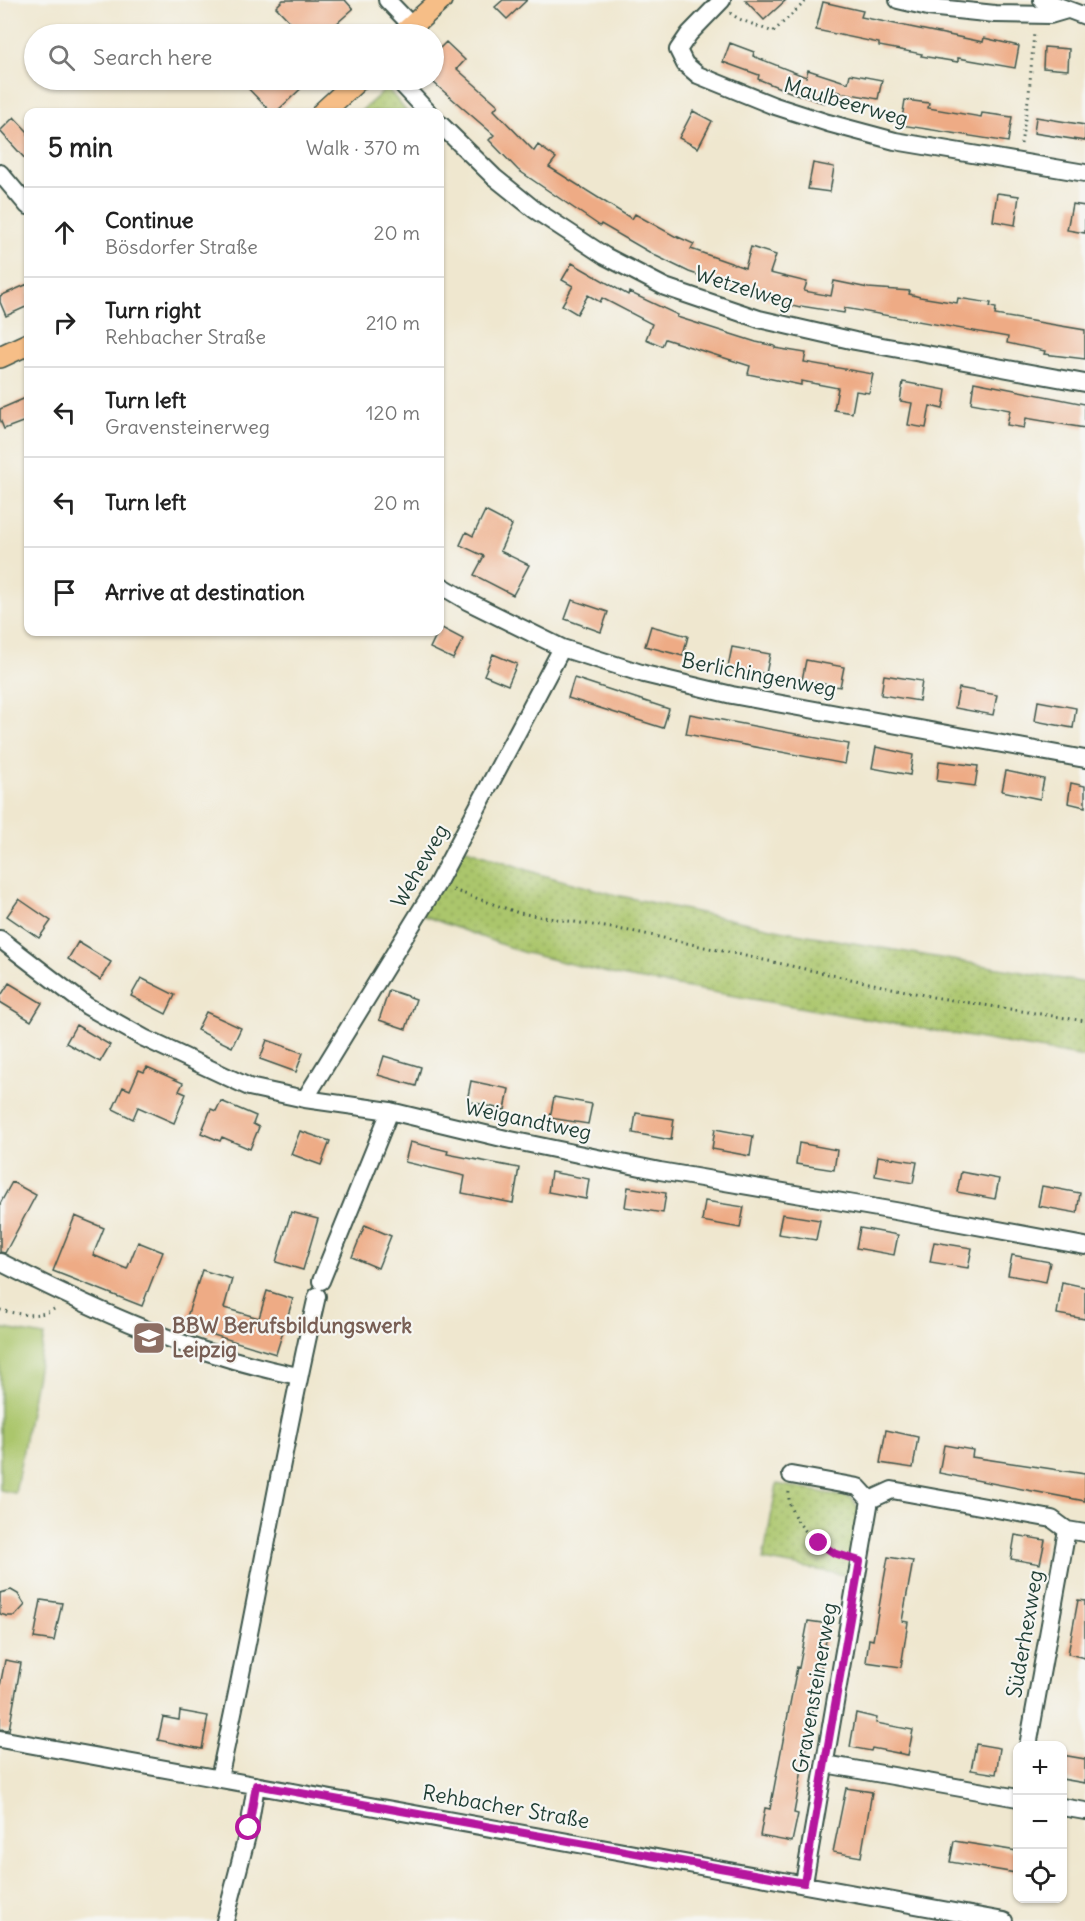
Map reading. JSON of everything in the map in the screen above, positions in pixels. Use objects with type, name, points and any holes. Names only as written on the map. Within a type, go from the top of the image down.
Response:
[{"type":"main road","points":[[414,24],[441,0]]},
{"type":"main road","points":[[327,108],[347,90]]},
{"type":"main road","points":[[0,357],[24,346]]},
{"type":"street","points":[[387,0],[403,24]]},
{"type":"street","points":[[898,0],[939,8],[995,14],[1039,7],[1067,10],[1085,16]]},
{"type":"street","name":"Maulbeerweg","points":[[721,1],[689,34],[678,50],[685,64],[698,75],[772,105],[895,141],[1085,173]]},
{"type":"street","points":[[407,90],[424,108]]},
{"type":"street","name":"Wetzelweg","points":[[444,128],[494,177],[535,210],[605,256],[665,287],[759,319],[834,336],[1085,383]]},
{"type":"street","points":[[0,173],[24,201]]},
{"type":"street","name":"Berlichingenweg","points":[[444,587],[562,648],[644,674],[732,695],[1085,759]]},
{"type":"street","name":"Weheweg","points":[[305,1099],[437,884],[562,648]]},
{"type":"street","name":"Weigandtweg","points":[[0,939],[87,1006],[144,1038],[249,1087],[305,1099],[390,1111],[506,1139],[660,1171],[1085,1246]]},
{"type":"street","points":[[219,1778],[233,1717],[298,1376],[319,1289],[390,1111]]},
{"type":"street","points":[[0,1262],[71,1298],[156,1335],[270,1370],[298,1376]]},
{"type":"street","points":[[791,1475],[858,1487],[870,1500],[892,1490],[1052,1519],[1067,1530],[1085,1533]]},
{"type":"street","name":"Gravensteinerweg","points":[[804,1883],[870,1500]]},
{"type":"street","name":"Süderhexweg","points":[[1029,1741],[1067,1530]]},
{"type":"street","name":"Rehbacher Straße","points":[[0,1739],[1004,1921]]},
{"type":"street","points":[[825,1764],[1013,1797]]},
{"type":"street","points":[[225,1921],[249,1828],[256,1785]]},
{"type":"street","points":[[1067,1808],[1085,1811]]},
{"type":"path","points":[[721,1],[729,13],[739,19],[773,32],[807,0]]},
{"type":"path","points":[[1018,161],[1029,94],[1039,7]]},
{"type":"path","points":[[437,884],[519,913],[636,932],[933,997],[1085,1021]]},
{"type":"path","points":[[0,1310],[29,1316],[50,1312],[71,1298]]},
{"type":"path","points":[[791,1475],[788,1496],[795,1516],[807,1534],[834,1553],[860,1561]]},
{"type":"green space","points":[[385,90],[389,90],[404,108],[364,108]]},
{"type":"green space","points":[[458,846],[539,874],[616,895],[790,932],[1085,983],[1085,1057],[620,976],[522,952],[419,914]]},
{"type":"green space","points":[[0,1328],[44,1336],[15,1493],[0,1490]]},
{"type":"green space","points":[[777,1484],[852,1498],[862,1515],[851,1576],[763,1560]]},
{"type":"building","points":[[283,0],[345,0],[353,9],[336,24],[292,24],[276,7]]},
{"type":"building","points":[[503,0],[527,0],[507,19],[495,7]]},
{"type":"building","points":[[745,0],[786,0],[764,20]]},
{"type":"building","points":[[823,2],[863,11],[861,17],[983,42],[984,38],[1019,46],[1015,68],[958,58],[958,62],[921,56],[922,54],[879,46],[879,43],[816,30]]},
{"type":"building","points":[[446,42],[465,60],[457,69],[498,105],[494,110],[534,151],[538,145],[556,158],[549,167],[632,219],[635,214],[678,238],[694,244],[691,249],[745,268],[751,247],[776,255],[770,273],[807,282],[804,291],[831,296],[834,281],[868,288],[910,291],[909,294],[920,297],[957,303],[958,298],[991,303],[990,307],[996,308],[995,315],[1085,330],[1085,359],[1044,354],[1045,351],[1007,343],[1008,337],[845,308],[844,313],[801,306],[800,308],[689,272],[656,256],[601,224],[600,226],[518,170],[489,140],[494,135],[442,90],[444,90],[444,44]]},
{"type":"building","points":[[730,43],[754,52],[753,56],[806,77],[808,70],[848,83],[850,74],[882,80],[878,99],[828,90],[824,103],[790,92],[758,79],[759,75],[723,62]]},
{"type":"building","points":[[1044,47],[1069,49],[1068,70],[1043,68]]},
{"type":"building","points":[[250,90],[299,90],[280,108],[267,108]]},
{"type":"building","points":[[905,100],[929,103],[928,108],[981,117],[982,113],[1012,117],[1008,142],[901,125]]},
{"type":"building","points":[[693,111],[712,121],[698,148],[679,138]]},
{"type":"building","points":[[14,117],[24,128],[24,158],[0,131]]},
{"type":"building","points":[[1036,117],[1085,125],[1085,141],[1034,133]]},
{"type":"building","points":[[813,163],[834,167],[830,192],[808,189]]},
{"type":"building","points":[[997,193],[1019,196],[1015,225],[993,221]]},
{"type":"building","points":[[1072,204],[1085,206],[1085,233],[1067,230]]},
{"type":"building","points":[[572,263],[628,295],[629,292],[678,315],[677,317],[775,346],[775,348],[806,353],[804,362],[873,374],[869,393],[856,391],[852,413],[834,410],[838,388],[801,381],[801,385],[748,374],[750,366],[665,339],[662,346],[646,339],[652,324],[602,298],[600,302],[588,295],[577,314],[562,305],[573,286],[562,280]]},
{"type":"building","points":[[24,286],[24,308],[6,316],[0,296]]},
{"type":"building","points":[[903,382],[946,390],[943,409],[930,406],[926,428],[908,425],[912,403],[900,401]]},
{"type":"building","points":[[974,382],[1085,404],[1085,428],[1026,418],[1024,428],[1007,425],[1010,410],[971,403]]},
{"type":"building","points":[[24,399],[24,422],[4,429],[0,419],[0,409]]},
{"type":"building","points":[[485,511],[512,525],[500,551],[529,565],[513,595],[474,575],[484,556],[460,545],[466,532],[473,536]]},
{"type":"building","points":[[572,600],[608,612],[601,632],[565,619]]},
{"type":"building","points":[[651,626],[688,636],[683,656],[645,646]]},
{"type":"building","points":[[444,629],[463,639],[453,659],[430,648],[436,636],[444,636]]},
{"type":"building","points":[[732,647],[770,654],[766,674],[728,667]]},
{"type":"building","points":[[493,654],[517,664],[508,685],[484,675]]},
{"type":"building","points":[[806,660],[844,667],[840,687],[802,680]]},
{"type":"building","points":[[884,675],[922,681],[919,701],[881,695]]},
{"type":"building","points":[[574,678],[669,709],[663,728],[568,698]]},
{"type":"building","points":[[959,688],[997,695],[993,715],[955,708]]},
{"type":"building","points":[[1038,701],[1076,708],[1073,728],[1035,721]]},
{"type":"building","points":[[690,714],[849,744],[845,764],[686,734]]},
{"type":"building","points":[[876,747],[913,755],[910,775],[872,768]]},
{"type":"building","points":[[939,761],[978,766],[975,786],[937,781]]},
{"type":"building","points":[[1006,771],[1044,779],[1040,799],[1002,791]]},
{"type":"building","points":[[1071,783],[1085,786],[1085,807],[1068,803]]},
{"type":"building","points":[[19,899],[51,921],[39,938],[7,916]]},
{"type":"building","points":[[78,942],[111,962],[100,980],[68,959]]},
{"type":"building","points":[[141,978],[175,995],[166,1014],[131,996]]},
{"type":"building","points":[[9,983],[42,1003],[31,1021],[0,1002],[0,997]]},
{"type":"building","points":[[389,990],[416,999],[406,1029],[379,1020]]},
{"type":"building","points":[[206,1012],[241,1028],[232,1047],[197,1030]]},
{"type":"building","points":[[76,1025],[110,1045],[100,1062],[66,1043]]},
{"type":"building","points":[[267,1040],[303,1053],[296,1072],[260,1059]]},
{"type":"building","points":[[384,1056],[421,1067],[416,1086],[378,1075]]},
{"type":"building","points":[[147,1067],[183,1083],[179,1091],[186,1094],[174,1123],[138,1107],[133,1119],[113,1109],[123,1087],[130,1090],[139,1070],[144,1072]]},
{"type":"building","points":[[471,1081],[509,1089],[505,1110],[467,1101]]},
{"type":"building","points":[[554,1097],[592,1104],[588,1124],[550,1118]]},
{"type":"building","points":[[221,1101],[256,1116],[253,1124],[259,1127],[250,1149],[222,1137],[220,1141],[201,1133],[211,1109],[216,1111]]},
{"type":"building","points":[[636,1113],[674,1119],[671,1140],[633,1133]]},
{"type":"building","points":[[715,1129],[753,1136],[750,1156],[712,1149]]},
{"type":"building","points":[[300,1131],[330,1141],[321,1165],[291,1154]]},
{"type":"building","points":[[410,1142],[448,1151],[447,1154],[519,1168],[513,1203],[462,1193],[465,1176],[405,1162]]},
{"type":"building","points":[[799,1143],[837,1150],[834,1170],[796,1164]]},
{"type":"building","points":[[878,1156],[917,1162],[913,1183],[875,1176]]},
{"type":"building","points":[[551,1172],[589,1179],[586,1199],[548,1192]]},
{"type":"building","points":[[961,1172],[999,1179],[995,1199],[957,1192]]},
{"type":"building","points":[[12,1182],[36,1195],[5,1253],[0,1252],[0,1204]]},
{"type":"building","points":[[1042,1186],[1080,1193],[1077,1213],[1038,1206]]},
{"type":"building","points":[[628,1187],[666,1193],[663,1213],[625,1207]]},
{"type":"building","points":[[705,1201],[744,1207],[740,1228],[702,1221]]},
{"type":"building","points":[[291,1212],[318,1219],[303,1270],[276,1262]]},
{"type":"building","points":[[782,1214],[820,1220],[816,1240],[778,1234]]},
{"type":"building","points":[[75,1216],[104,1228],[93,1255],[127,1269],[138,1242],[163,1252],[142,1306],[53,1271]]},
{"type":"building","points":[[365,1225],[391,1236],[378,1268],[352,1257]]},
{"type":"building","points":[[860,1228],[898,1235],[894,1255],[856,1248]]},
{"type":"building","points":[[934,1242],[972,1248],[968,1268],[930,1262]]},
{"type":"building","points":[[1012,1255],[1050,1262],[1046,1282],[1008,1275]]},
{"type":"building","points":[[202,1270],[232,1279],[224,1308],[259,1318],[267,1291],[293,1299],[276,1354],[184,1326]]},
{"type":"building","points":[[1062,1282],[1085,1287],[1085,1319],[1057,1314]]},
{"type":"building","points":[[886,1430],[918,1437],[913,1468],[880,1463]]},
{"type":"building","points":[[944,1445],[973,1450],[972,1457],[1085,1474],[1085,1501],[939,1473]]},
{"type":"building","points":[[1015,1535],[1045,1540],[1040,1564],[1011,1559]]},
{"type":"building","points":[[888,1557],[913,1561],[902,1621],[908,1622],[901,1667],[866,1662],[869,1639],[873,1640]]},
{"type":"building","points":[[11,1590],[18,1594],[25,1605],[15,1616],[0,1614],[0,1593]]},
{"type":"building","points":[[41,1600],[62,1603],[54,1641],[34,1638]]},
{"type":"building","points":[[1078,1600],[1085,1601],[1085,1658],[1068,1654]]},
{"type":"building","points":[[808,1621],[829,1624],[794,1813],[798,1814],[792,1842],[760,1836],[765,1808],[770,1809]]},
{"type":"building","points":[[5,1660],[21,1663],[9,1730],[0,1729],[0,1686]]},
{"type":"building","points":[[180,1711],[208,1716],[202,1749],[158,1740],[163,1717],[179,1720]]},
{"type":"building","points":[[856,1713],[877,1718],[876,1723],[913,1730],[908,1755],[872,1748],[871,1751],[850,1747]]},
{"type":"building","points":[[976,1744],[1000,1748],[996,1774],[971,1770]]},
{"type":"building","points":[[1067,1756],[1085,1759],[1085,1783],[1067,1780]]},
{"type":"building","points":[[846,1788],[872,1792],[861,1857],[833,1852]]},
{"type":"building","points":[[954,1841],[1013,1850],[1013,1872],[950,1862]]},
{"type":"place","name":"BBW Berufsbildungswerk Leipzig","points":[[149,1338]]},
{"type":"route","points":[[249,1828],[256,1785],[804,1883],[860,1561],[834,1553],[819,1543]]}]
